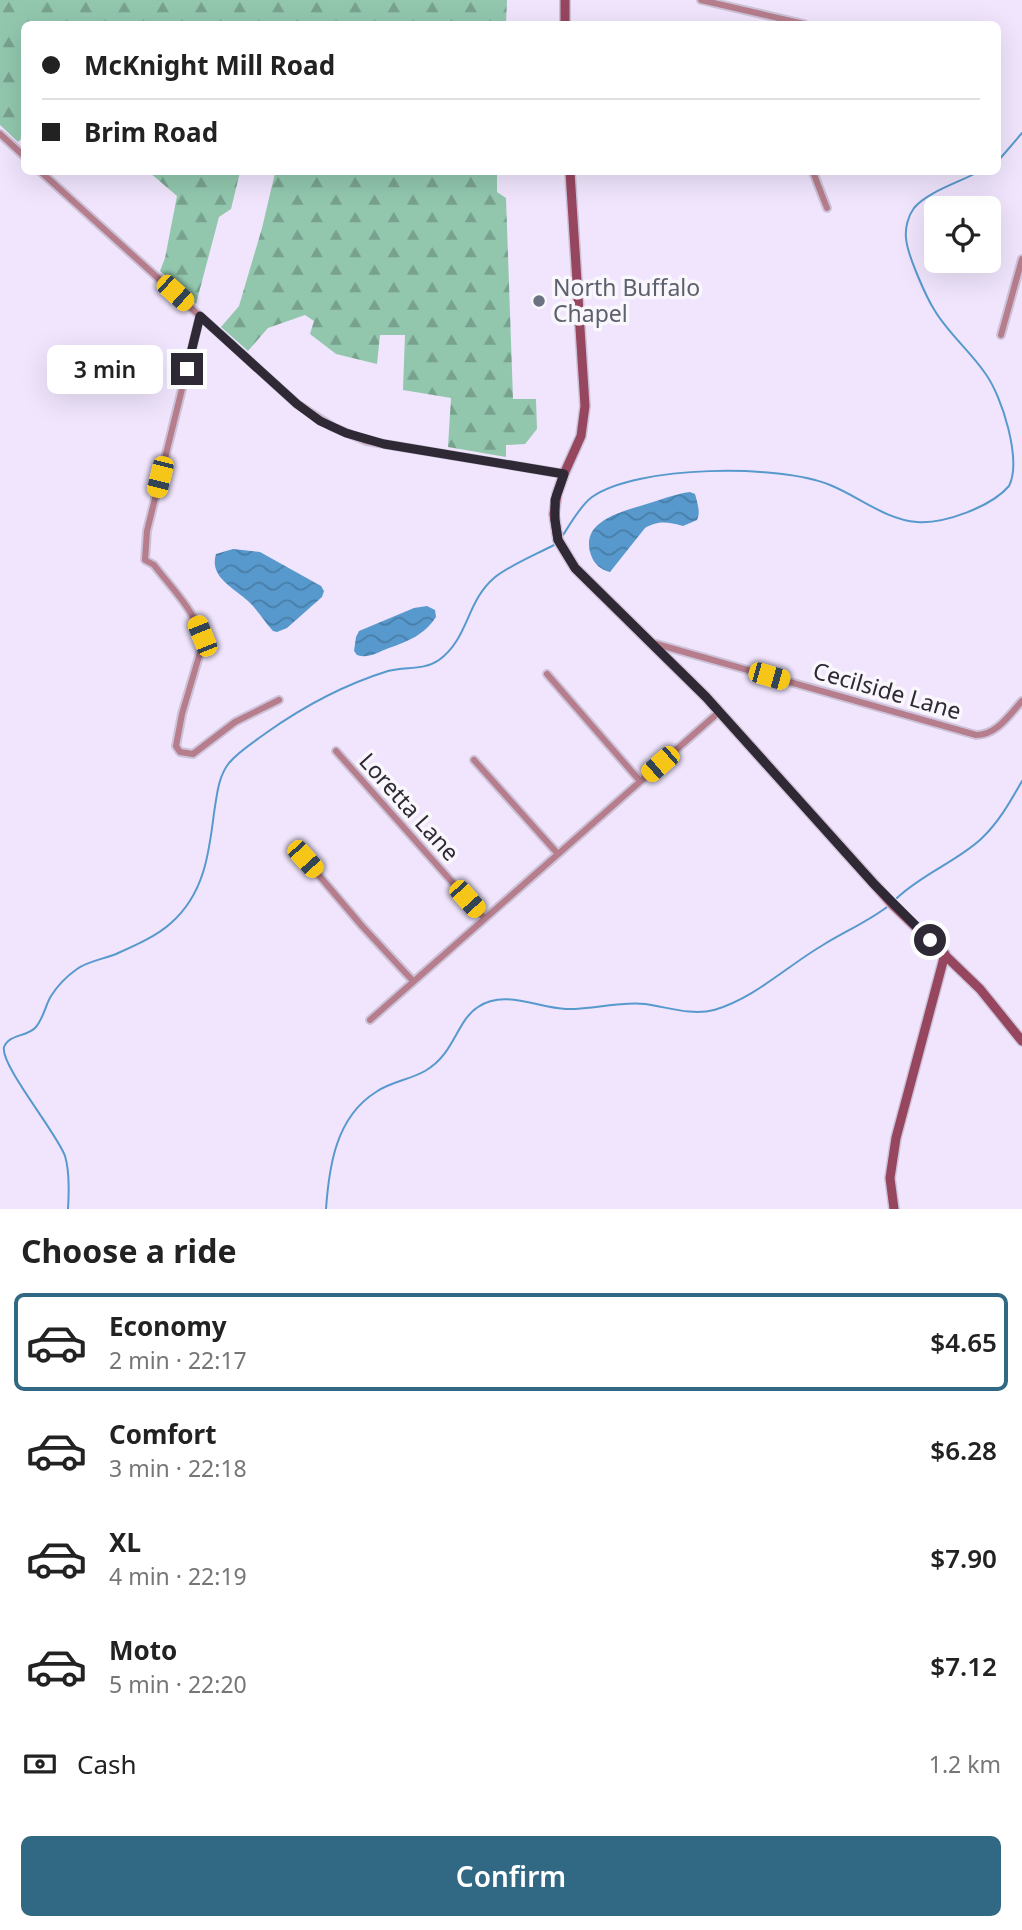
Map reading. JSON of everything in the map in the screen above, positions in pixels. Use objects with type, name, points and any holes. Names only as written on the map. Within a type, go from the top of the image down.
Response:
[{"type":"street","points":[[565,0],[565,21]]},
{"type":"street","points":[[701,0],[791,21]]},
{"type":"street","points":[[0,134],[21,153]]},
{"type":"street","points":[[44,175],[297,404],[320,421],[346,433],[384,444],[564,474]]},
{"type":"street","points":[[570,175],[585,406],[581,436],[557,494],[554,514],[556,533],[564,552],[583,578],[719,712],[887,898],[980,989],[1022,1041]]},
{"type":"street","points":[[814,175],[827,208]]},
{"type":"street","points":[[1001,335],[1022,259]]},
{"type":"street","points":[[200,316],[147,531],[145,560],[154,565],[195,619],[202,636],[202,646],[176,746],[180,752],[193,754],[235,722],[279,700]]},
{"type":"street","name":"Cecilside Lane","points":[[651,643],[976,735],[994,730],[1022,701]]},
{"type":"street","points":[[547,674],[640,781]]},
{"type":"street","points":[[370,1020],[719,712]]},
{"type":"street","name":"Loretta Lane","points":[[336,751],[484,918]]},
{"type":"street","points":[[474,760],[558,854]]},
{"type":"street","points":[[305,859],[413,981]]},
{"type":"street","points":[[894,1209],[890,1178],[894,1148],[945,954]]},
{"type":"green space","points":[[0,0],[507,0],[506,21],[21,21],[21,139],[18,142],[0,125]]},
{"type":"green space","points":[[152,175],[239,175],[231,209],[219,217],[196,304],[160,271],[177,196]]},
{"type":"green space","points":[[275,175],[497,175],[497,192],[506,198],[513,399],[536,399],[537,429],[525,444],[506,445],[506,457],[448,447],[451,398],[403,390],[405,335],[380,335],[377,364],[336,354],[310,334],[314,321],[305,315],[268,328],[248,351],[221,327],[239,306]]},
{"type":"water","points":[[690,492],[695,494],[698,504],[697,520],[683,526],[664,523],[645,528],[610,572],[594,561],[589,542],[592,532],[599,524],[620,513]]},
{"type":"water","points":[[233,549],[260,552],[321,586],[324,591],[322,597],[287,628],[273,631],[251,604],[224,581],[216,569],[216,554]]},
{"type":"water","points":[[427,606],[435,610],[436,617],[416,637],[369,656],[357,655],[354,651],[359,631],[414,608]]},
{"type":"waterway","points":[[1001,158],[1022,133]]},
{"type":"waterway","points":[[563,535],[592,497],[613,486],[674,474],[745,471],[807,478],[830,485],[894,517],[917,522],[940,520],[966,513],[1001,494],[1009,486],[1013,461],[1012,445],[998,397],[985,373],[931,304],[913,264],[906,238],[909,218],[920,202],[972,175]]},
{"type":"waterway","points":[[68,1209],[69,1189],[65,1156],[11,1068],[5,1056],[6,1043],[35,1028],[54,992],[73,972],[86,964],[138,944],[165,928],[182,912],[203,872],[220,780],[225,768],[237,755],[266,733],[324,697],[388,671],[427,666],[439,660],[456,641],[478,598],[494,578],[554,545]]},
{"type":"waterway","points":[[897,898],[981,839],[999,819],[1022,781]]},
{"type":"waterway","points":[[326,1209],[329,1176],[337,1144],[352,1115],[362,1102],[381,1089],[419,1074],[435,1064],[478,1007],[488,1002],[510,999],[566,1009],[635,1003],[688,1012],[706,1012],[729,1005],[757,990],[810,953],[887,907]]},
{"type":"place","name":"North Buffalo Chapel","points":[[539,301]]},
{"type":"route","points":[[187,369],[200,316],[308,413],[346,433],[366,441],[564,474],[555,500],[556,533],[575,568],[706,697],[893,905],[930,940]]}]
